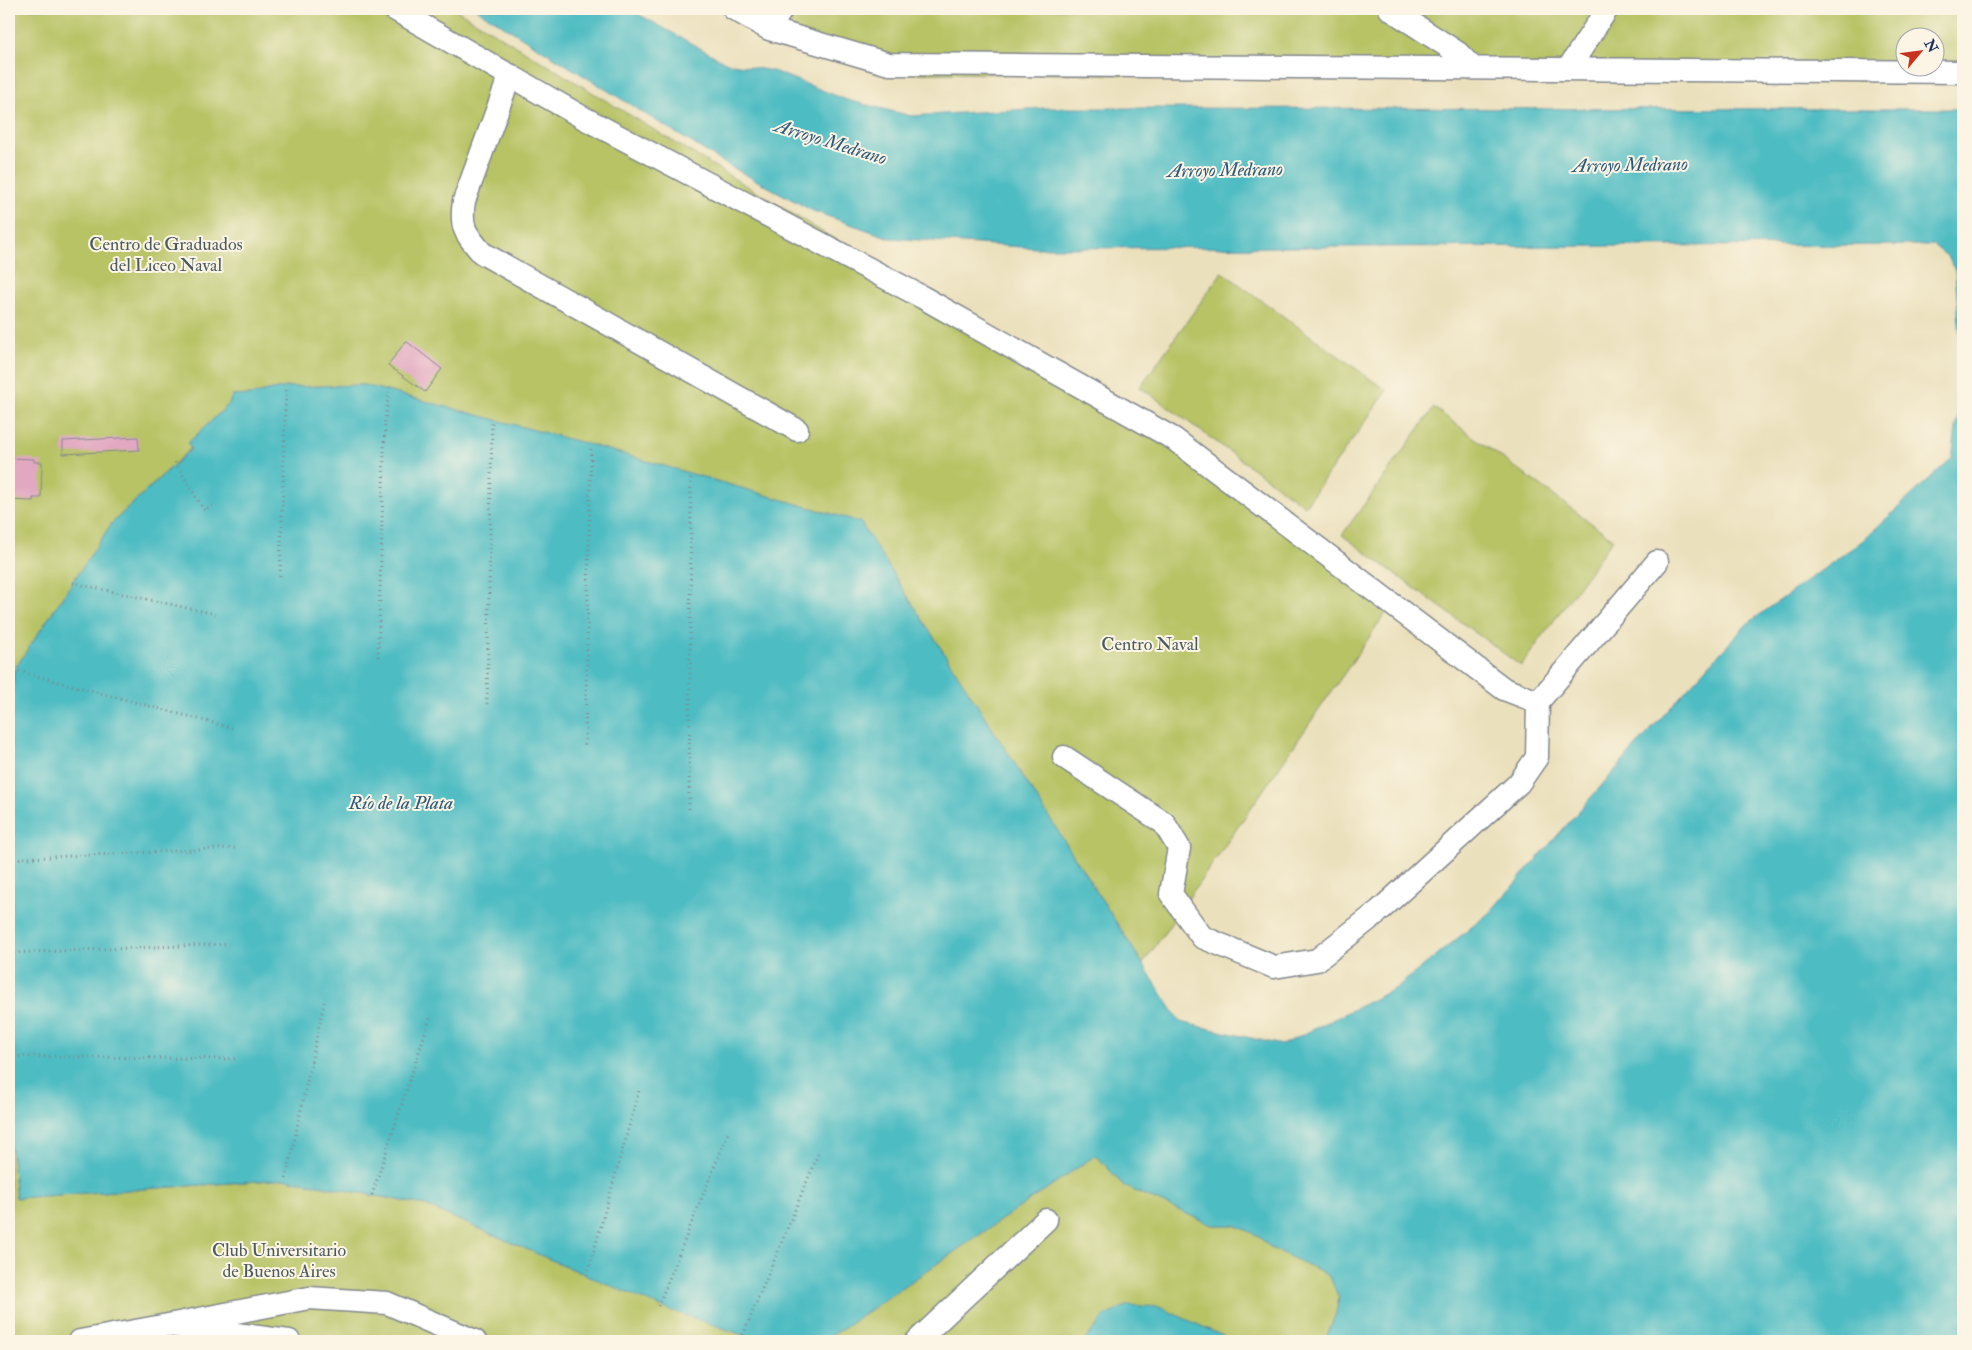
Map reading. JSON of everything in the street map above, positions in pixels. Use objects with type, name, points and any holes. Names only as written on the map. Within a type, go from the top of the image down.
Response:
[{"type":"lane","points":[[394,9],[582,117],[922,297],[1174,439],[1504,689],[1538,702]]},
{"type":"lane","points":[[734,9],[769,29],[889,64],[1963,72]]},
{"type":"lane","points":[[769,29],[782,9]]},
{"type":"lane","points":[[1390,9],[1458,53],[1473,68]]},
{"type":"lane","points":[[1568,69],[1607,9]]},
{"type":"lane","points":[[510,75],[464,201],[461,218],[468,236],[477,248],[482,253],[797,430]]},
{"type":"lane","points":[[1064,757],[1164,823],[1179,848],[1171,894],[1202,937],[1274,967],[1318,960],[1379,911],[1519,783],[1537,757],[1538,702],[1657,562]]},
{"type":"lane","points":[[917,1341],[1046,1220]]},
{"type":"lane","points":[[80,1341],[309,1298],[387,1303],[476,1341]]},
{"type":"lane","points":[[168,1325],[289,1341]]},
{"type":"path","points":[[280,576],[286,387]]},
{"type":"path","points":[[378,657],[385,420],[389,392]]},
{"type":"path","points":[[487,704],[492,420]]},
{"type":"path","points":[[584,745],[591,446]]},
{"type":"path","points":[[175,462],[204,510],[213,505]]},
{"type":"path","points":[[689,809],[691,475]]},
{"type":"path","points":[[72,583],[215,614]]},
{"type":"path","points":[[14,670],[232,728]]},
{"type":"path","points":[[9,859],[235,848]]},
{"type":"path","points":[[9,953],[229,944]]},
{"type":"path","points":[[286,1179],[325,998]]},
{"type":"path","points":[[372,1195],[430,1018]]},
{"type":"path","points":[[9,1056],[235,1059]]},
{"type":"path","points":[[587,1275],[639,1091]]},
{"type":"path","points":[[658,1306],[728,1133]]},
{"type":"path","points":[[743,1335],[819,1152]]},
{"type":"green space","name":"Centro Naval","points":[[9,9],[455,9],[1173,445],[1395,600],[1143,964],[860,522],[591,445],[364,385],[286,387],[251,395],[232,396],[229,404],[188,443],[191,448],[112,523],[14,670],[9,709]]},
{"type":"green space","points":[[719,9],[1963,9],[1963,80],[899,73],[754,30]]},
{"type":"green space","points":[[1222,272],[1387,391],[1305,506],[1140,387]]},
{"type":"green space","points":[[1434,408],[1613,539],[1521,666],[1342,535]]},
{"type":"green space","name":"Club Universitario de Buenos Aires","points":[[9,1128],[16,1198],[286,1179],[424,1205],[658,1305],[766,1341],[9,1341]]},
{"type":"green space","points":[[1096,1155],[1124,1186],[1212,1225],[1235,1225],[1257,1235],[1271,1248],[1330,1277],[1339,1298],[1336,1313],[1325,1341],[1234,1341],[1159,1307],[1105,1316],[1084,1341],[824,1341]]},
{"type":"water","name":"Arroyo Medrano","points":[[476,9],[629,9],[727,63],[773,71],[847,100],[911,116],[1045,108],[1963,109],[1963,379],[1955,268],[1947,256],[1933,245],[1036,248],[890,238],[813,211],[726,164]]},
{"type":"water","name":"Río de la Plata","points":[[1963,379],[1963,1341],[1325,1341],[1336,1313],[1339,1298],[1330,1277],[1271,1248],[1257,1235],[1235,1225],[1212,1225],[1124,1186],[1096,1155],[824,1341],[766,1341],[743,1335],[658,1306],[424,1205],[287,1179],[16,1198],[9,1128],[9,709],[14,670],[112,523],[191,449],[188,443],[229,404],[232,396],[251,395],[286,387],[364,385],[591,445],[860,522],[1180,1022],[1282,1045],[1396,988],[1489,913],[1669,709],[1747,624],[1862,541],[1952,458]]},
{"type":"water","points":[[1128,1305],[1159,1307],[1234,1341],[1084,1341],[1105,1316]]},
{"type":"building","points":[[406,341],[442,369],[425,392],[388,365]]},
{"type":"building","points":[[138,437],[139,450],[63,454],[63,441]]},
{"type":"building","points":[[10,458],[34,459],[34,462],[42,462],[41,498],[33,498],[33,501],[9,500]]},
{"type":"park label","name":"Centro de Graduados del Liceo Naval","points":[[166,254]]}]
